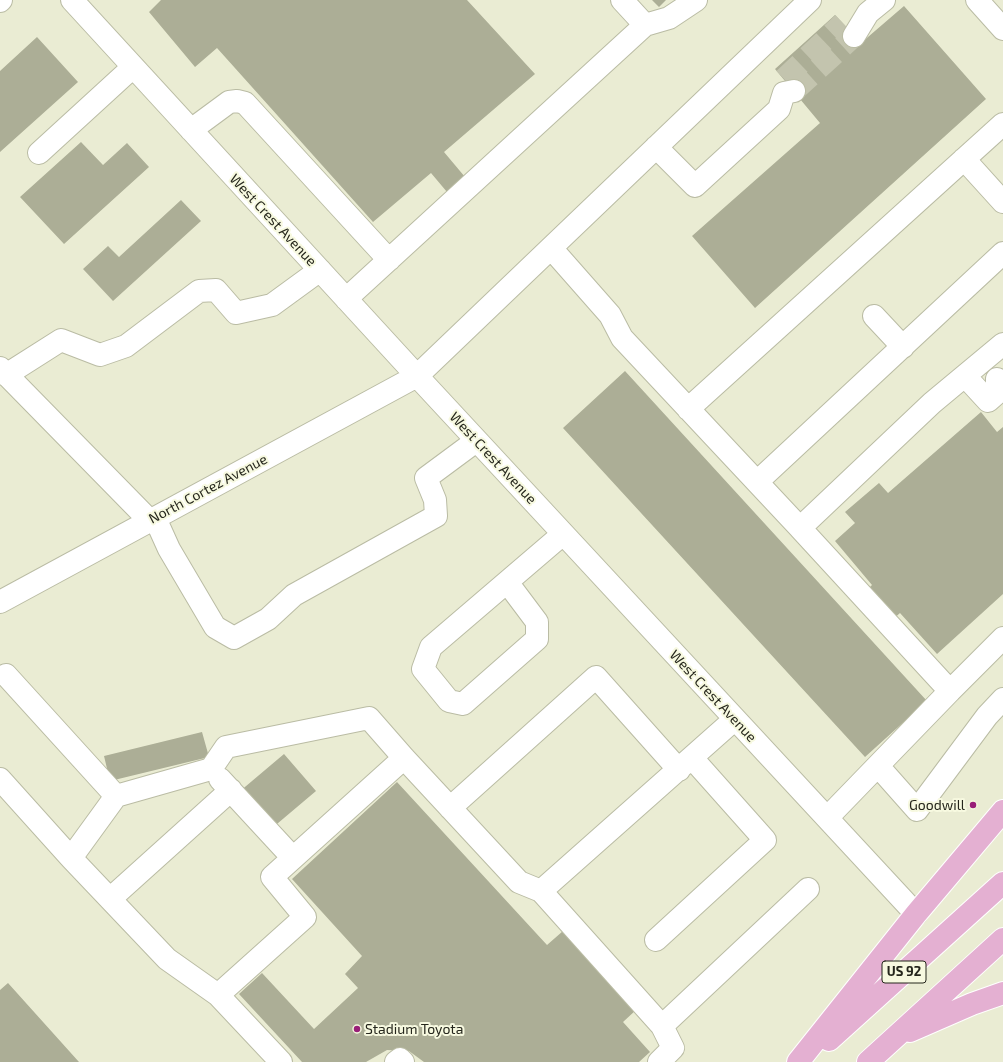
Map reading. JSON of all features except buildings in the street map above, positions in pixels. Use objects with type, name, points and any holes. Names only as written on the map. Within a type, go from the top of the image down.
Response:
[{"type":"main road","points":[[798,1062],[916,914],[1003,811]]},
{"type":"main road","name":"US 92","points":[[805,1062],[1003,883]]},
{"type":"main road","points":[[868,1062],[1003,939]]},
{"type":"main road","points":[[893,1039],[972,1004],[1003,993]]},
{"type":"street","name":"West Crest Avenue","points":[[72,0],[476,441],[916,914]]},
{"type":"street","points":[[622,0],[645,25]]},
{"type":"street","points":[[346,299],[645,25],[669,18],[696,0]]},
{"type":"street","name":"North Cortez Avenue","points":[[0,602],[417,376],[810,0]]},
{"type":"street","points":[[977,0],[1003,29]]},
{"type":"street","points":[[849,29],[876,7]]},
{"type":"street","points":[[39,153],[133,66]]},
{"type":"street","points":[[656,147],[696,186],[785,93]]},
{"type":"street","points":[[191,130],[229,102],[237,101],[245,103],[390,260]]},
{"type":"street","points":[[688,409],[1003,124]]},
{"type":"street","points":[[964,159],[1003,202]]},
{"type":"street","points":[[551,248],[610,315],[622,338],[950,691]]},
{"type":"street","points":[[757,482],[1003,253]]},
{"type":"street","points":[[320,270],[272,305],[236,313],[216,290],[199,291],[126,346],[100,355],[61,340],[3,371],[152,520],[215,627],[234,638],[268,619],[294,595],[436,516],[435,500],[426,478],[476,441]]},
{"type":"street","points":[[874,316],[903,347]]},
{"type":"street","points":[[800,528],[932,403],[1003,344]]},
{"type":"street","points":[[965,376],[988,401],[1000,389]]},
{"type":"street","points":[[507,582],[537,622],[537,638],[463,704],[449,701],[423,669],[431,647],[563,534]]},
{"type":"street","points":[[827,818],[1003,638]]},
{"type":"street","points":[[6,675],[116,796]]},
{"type":"street","points":[[450,808],[596,677],[765,840],[656,940]]},
{"type":"street","points":[[878,766],[917,810],[987,716],[1003,699]]},
{"type":"street","points":[[71,858],[116,796],[211,769],[226,747],[370,718],[404,758],[519,882],[541,891],[662,1026],[674,1048],[659,1062]]},
{"type":"street","points":[[541,891],[735,719]]},
{"type":"street","points":[[218,995],[305,917],[272,877],[404,758]]},
{"type":"street","points":[[211,769],[293,858]]},
{"type":"street","points":[[0,779],[71,858],[167,959],[218,995],[281,1062]]},
{"type":"street","points":[[110,899],[230,790]]},
{"type":"street","points":[[662,1026],[808,890]]},
{"type":"street","points":[[396,1062],[400,1059],[403,1062]]},
{"type":"tunnel","points":[[784,79],[843,23]]},
{"type":"tunnel","points":[[794,91],[854,36]]},
{"type":"place","name":"Goodwill","points":[[973,805]]},
{"type":"place","name":"Stadium Toyota","points":[[357,1029]]}]
